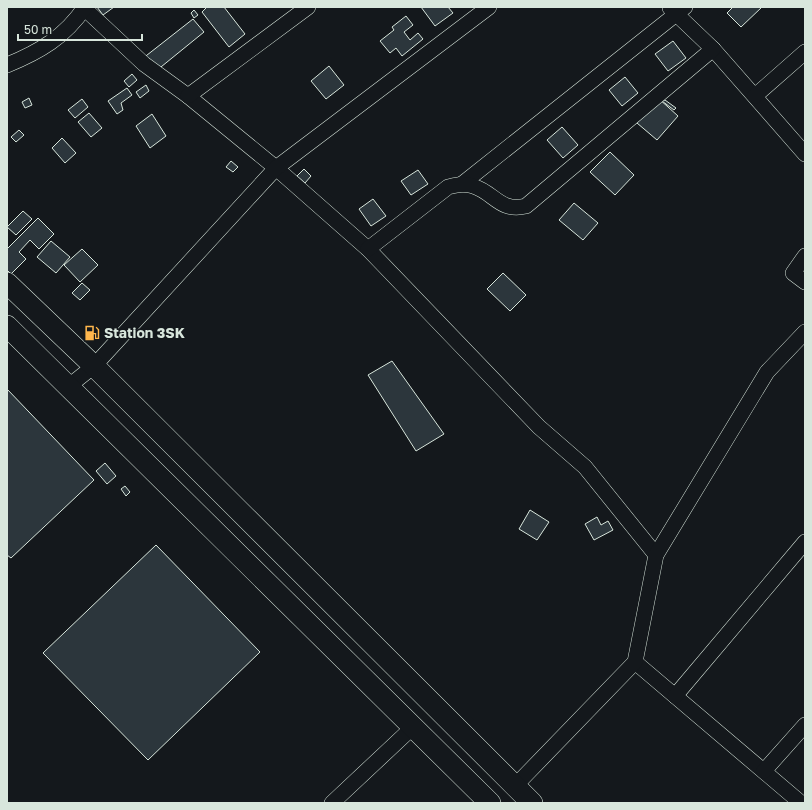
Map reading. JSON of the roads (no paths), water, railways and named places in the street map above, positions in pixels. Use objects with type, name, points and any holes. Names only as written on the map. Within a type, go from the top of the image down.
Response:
[{"type":"main road","points":[[7,283],[94,366],[532,803]]},
{"type":"main road","points":[[7,326],[490,803]]},
{"type":"street","points":[[7,65],[33,55],[66,32],[84,7],[144,64],[188,96],[276,168],[368,249],[539,427],[585,467],[656,555]]},
{"type":"street","points":[[188,96],[308,7]]},
{"type":"street","points":[[69,386],[94,366],[276,168],[489,7]]},
{"type":"street","points":[[462,184],[677,9],[805,154]]},
{"type":"street","points":[[368,249],[448,187],[462,184],[474,186],[502,205],[515,209],[526,206],[713,49]]},
{"type":"street","points":[[755,96],[805,52]]},
{"type":"street","points":[[805,256],[793,273],[805,282]]},
{"type":"street","points":[[515,786],[635,662],[656,555],[767,372],[805,332]]},
{"type":"street","points":[[675,696],[805,542]]},
{"type":"street","points":[[635,662],[801,803]]},
{"type":"street","points":[[764,771],[805,725]]},
{"type":"street","points":[[332,803],[413,727]]},
{"type":"place","name":"Station 3SK","points":[[92,333]]}]
